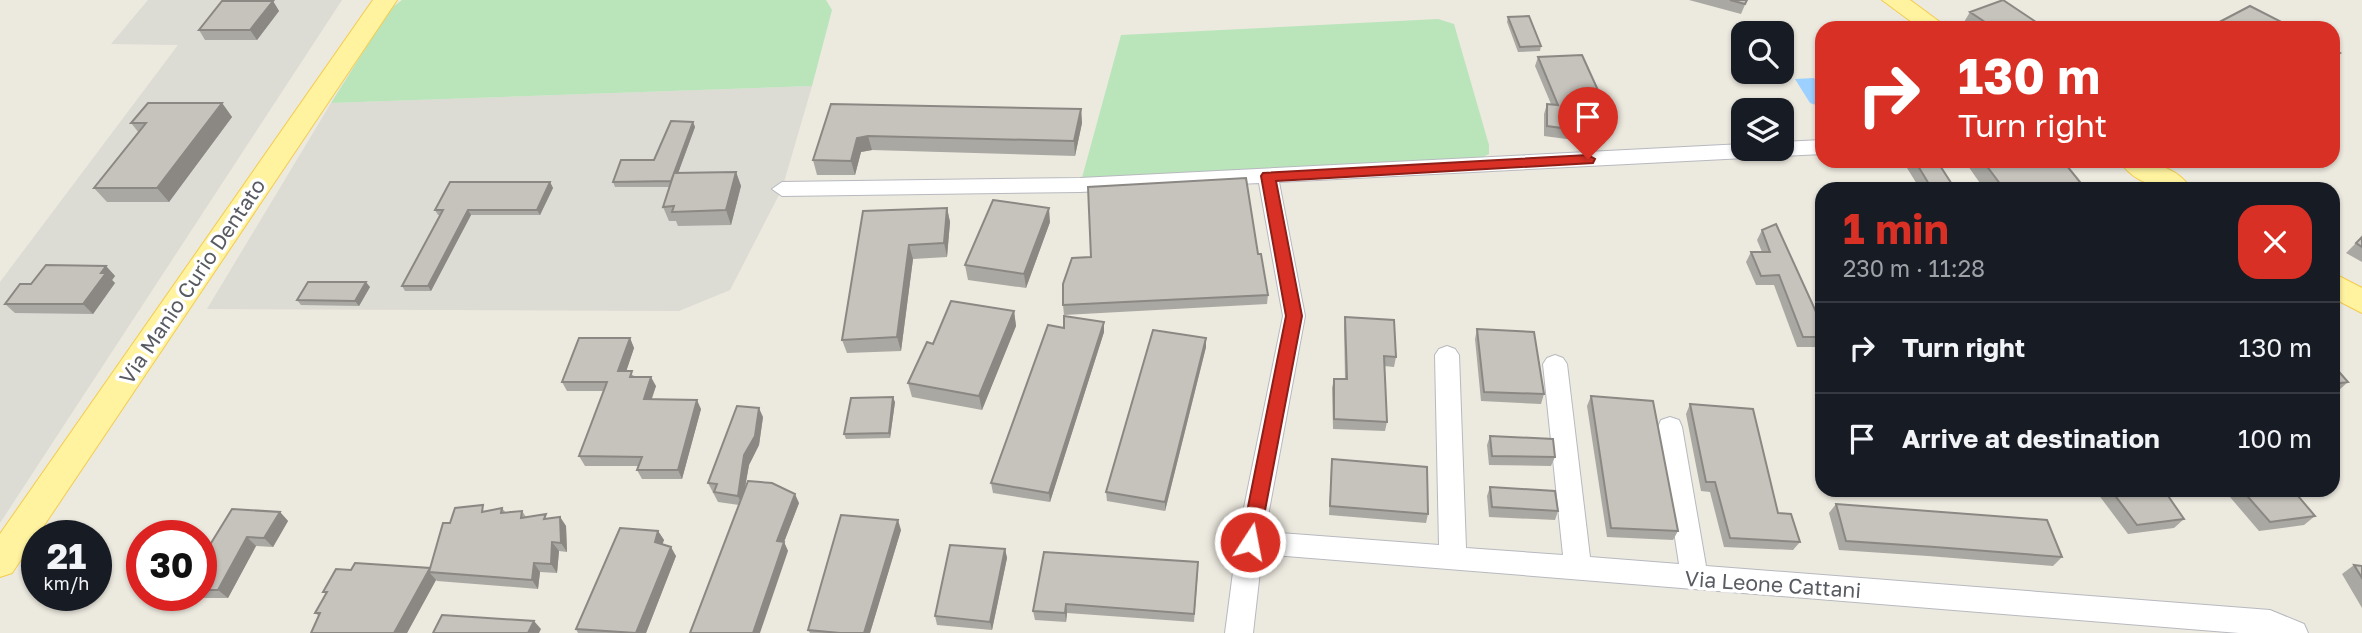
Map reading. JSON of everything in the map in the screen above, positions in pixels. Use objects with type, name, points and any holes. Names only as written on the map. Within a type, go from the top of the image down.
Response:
[{"type":"main road","name":"Via Manio Curio Dentato","points":[[0,562],[385,0]]},
{"type":"main road","points":[[1894,0],[1926,21]]},
{"type":"main road","points":[[2144,168],[2166,182]]},
{"type":"main road","points":[[2340,288],[2362,302]]},
{"type":"street","points":[[782,189],[1080,185],[1815,147]]},
{"type":"street","points":[[1239,633],[1250,542],[1294,316],[1268,176]]},
{"type":"street","points":[[1447,355],[1453,559]]},
{"type":"street","points":[[1555,364],[1578,569]]},
{"type":"street","points":[[1670,427],[1695,578]]},
{"type":"street","name":"Via Leone Cattani","points":[[1250,542],[2270,623],[2294,633]]},
{"type":"shaded area","points":[[148,0],[342,0],[0,523],[0,282],[178,45],[111,44]]},
{"type":"shaded area","points":[[812,86],[782,189],[730,290],[679,311],[207,309],[331,103]]},
{"type":"green space","points":[[402,0],[826,0],[832,10],[812,86],[331,103],[390,9]]},
{"type":"green space","points":[[1438,19],[1454,24],[1489,145],[1489,154],[1479,159],[1080,185],[1121,35]]},
{"type":"water","points":[[1814,78],[1815,105],[1810,103],[1795,79]]},
{"type":"building","points":[[1730,0],[1747,0],[1745,4]]},
{"type":"building","points":[[2003,0],[2034,21],[1984,21],[1970,12]]},
{"type":"building","points":[[222,1],[273,1],[250,30],[199,30]]},
{"type":"building","points":[[2250,6],[2279,21],[2221,21]]},
{"type":"building","points":[[1529,16],[1541,46],[1520,47],[1508,17]]},
{"type":"building","points":[[1582,55],[1606,108],[1608,134],[1547,126],[1547,104],[1558,105],[1538,57]]},
{"type":"building","points":[[148,103],[222,103],[157,188],[94,188],[146,123],[131,123]]},
{"type":"building","points":[[831,104],[1081,109],[1074,141],[868,136],[857,138],[851,161],[813,160]]},
{"type":"building","points":[[671,121],[693,122],[671,181],[613,182],[621,160],[654,160]]},
{"type":"building","points":[[1919,168],[1942,168],[1950,182],[1928,182]]},
{"type":"building","points":[[1988,168],[2069,168],[2080,182],[1999,182]]},
{"type":"building","points":[[736,172],[726,210],[672,212],[674,206],[663,207],[674,173]]},
{"type":"building","points":[[1246,178],[1258,254],[1261,254],[1268,295],[1063,305],[1063,284],[1072,258],[1091,257],[1088,187]]},
{"type":"building","points":[[450,182],[550,182],[537,210],[468,210],[428,286],[402,286],[443,210],[435,210]]},
{"type":"building","points":[[993,200],[1049,208],[1024,274],[965,265]]},
{"type":"building","points":[[947,208],[944,243],[909,245],[897,337],[842,340],[863,211]]},
{"type":"building","points":[[1776,224],[1815,310],[1815,337],[1803,337],[1779,275],[1761,276],[1751,252],[1770,252],[1762,230]]},
{"type":"building","points":[[46,265],[106,266],[101,273],[106,273],[83,304],[5,304],[20,284],[31,284]]},
{"type":"building","points":[[308,282],[366,282],[355,301],[297,300]]},
{"type":"building","points":[[951,301],[1014,311],[979,396],[908,383],[927,342],[933,344]]},
{"type":"building","points":[[1064,316],[1104,322],[1049,493],[991,483],[1048,325],[1064,328]]},
{"type":"building","points":[[1345,317],[1394,320],[1396,357],[1384,356],[1387,422],[1334,419],[1334,379],[1347,379]]},
{"type":"building","points":[[1477,329],[1534,332],[1544,394],[1484,392]]},
{"type":"building","points":[[1153,330],[1206,338],[1165,502],[1106,492]]},
{"type":"building","points":[[579,338],[630,338],[618,371],[632,371],[630,377],[651,377],[644,399],[697,400],[678,470],[637,470],[642,457],[579,456],[607,382],[562,382]]},
{"type":"building","points":[[2340,373],[2348,382],[2340,383]]},
{"type":"building","points":[[1591,396],[1653,401],[1678,531],[1611,528]]},
{"type":"building","points":[[893,397],[889,433],[844,434],[851,398]]},
{"type":"building","points":[[1690,404],[1753,409],[1778,513],[1791,514],[1800,542],[1730,538],[1715,482],[1706,482]]},
{"type":"building","points":[[737,406],[759,408],[755,436],[744,455],[738,496],[714,492],[717,484],[708,483]]},
{"type":"building","points":[[1490,436],[1553,439],[1555,457],[1492,456]]},
{"type":"building","points":[[1332,459],[1427,467],[1428,514],[1330,506]]},
{"type":"building","points":[[748,481],[772,483],[795,494],[777,541],[784,542],[753,633],[690,633]]},
{"type":"building","points":[[1490,487],[1555,491],[1558,511],[1492,507]]},
{"type":"building","points":[[2116,497],[2169,497],[2184,519],[2137,525]]},
{"type":"building","points":[[2248,497],[2299,497],[2315,516],[2270,522]]},
{"type":"building","points":[[1836,504],[2047,520],[2062,557],[1846,541]]},
{"type":"building","points":[[483,505],[482,512],[502,508],[501,513],[522,511],[521,518],[546,514],[544,519],[560,517],[561,543],[552,542],[551,564],[534,563],[532,580],[429,572],[443,523],[450,523],[455,508]]},
{"type":"building","points":[[232,509],[280,512],[264,538],[247,537],[218,590],[217,533]]},
{"type":"building","points":[[841,515],[898,520],[864,633],[808,630]]},
{"type":"building","points":[[620,528],[658,531],[655,542],[671,547],[636,633],[576,629]]},
{"type":"building","points":[[950,545],[1005,549],[990,622],[935,616]]},
{"type":"building","points":[[1044,552],[1198,562],[1194,614],[1066,604],[1065,613],[1033,611]]},
{"type":"building","points":[[355,563],[430,568],[394,633],[311,633],[320,613],[315,613],[327,592],[323,592],[336,569],[351,570]]},
{"type":"building","points":[[2354,565],[2362,566],[2362,578]]},
{"type":"building","points":[[442,615],[534,621],[528,633],[433,633]]},
{"type":"route","points":[[1250,542],[1294,316],[1268,176],[1588,159]]}]
